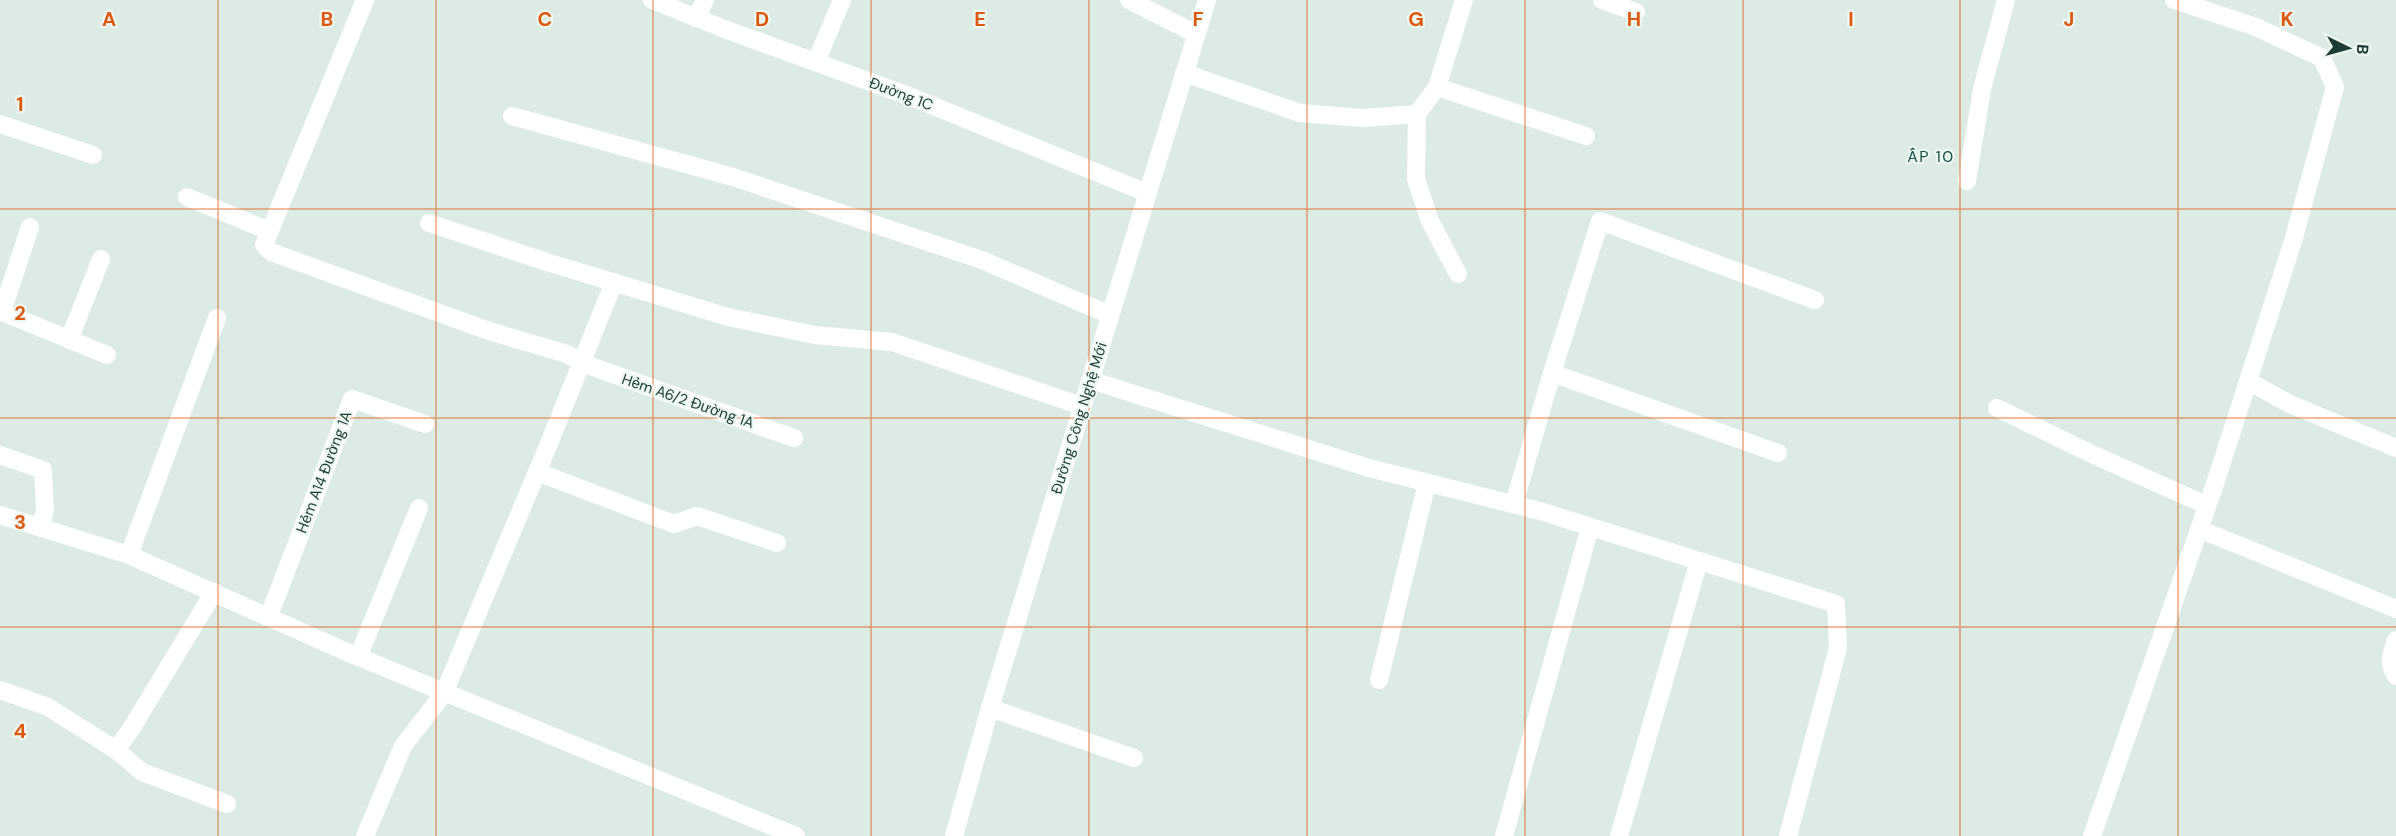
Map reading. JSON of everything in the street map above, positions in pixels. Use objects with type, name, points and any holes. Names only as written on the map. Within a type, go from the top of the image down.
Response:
[{"type":"street","points":[[187,197],[269,231],[341,63],[365,0]]},
{"type":"street","name":"Đường 1C","points":[[652,0],[909,96],[1147,193]]},
{"type":"street","points":[[696,18],[705,0]]},
{"type":"street","points":[[816,62],[843,0]]},
{"type":"street","points":[[1129,0],[1196,33]]},
{"type":"street","name":"Đường Công Nghệ Mới","points":[[954,836],[990,708],[1207,0]]},
{"type":"street","points":[[1458,274],[1430,221],[1416,179],[1418,114],[1437,87],[1464,0]]},
{"type":"street","points":[[1602,0],[1636,12]]},
{"type":"street","points":[[1967,181],[1982,89],[2006,0]]},
{"type":"street","points":[[2092,836],[2215,484],[2294,238],[2335,87],[2322,58],[2256,27],[2174,0]]},
{"type":"street","points":[[1184,73],[1300,113],[1363,118],[1418,114]]},
{"type":"street","points":[[1437,87],[1586,136]]},
{"type":"street","points":[[512,116],[733,177],[982,260],[1110,315]]},
{"type":"street","points":[[0,124],[93,155]]},
{"type":"street","points":[[1514,504],[1600,221],[1815,300]]},
{"type":"street","points":[[429,223],[728,317],[815,335],[892,342],[1082,406]]},
{"type":"street","points":[[30,227],[1,311],[106,355]]},
{"type":"street","name":"Hẻm A6/2 Đường 1A","points":[[269,231],[264,245],[271,252],[489,331],[567,354],[582,363],[794,438]]},
{"type":"street","points":[[69,340],[101,259]]},
{"type":"street","points":[[365,836],[403,746],[444,693],[614,282]]},
{"type":"street","points":[[129,555],[217,318]]},
{"type":"street","points":[[1552,373],[1778,453]]},
{"type":"street","points":[[1090,380],[1370,468],[1514,504],[1836,604],[1838,648],[1788,836]]},
{"type":"street","points":[[2248,381],[2290,404],[2396,448]]},
{"type":"street","name":"Hẻm A14 Đường 1A","points":[[269,616],[352,399],[425,424]]},
{"type":"street","points":[[1997,408],[2206,505]]},
{"type":"street","points":[[0,455],[43,470],[45,509],[41,528]]},
{"type":"street","points":[[537,472],[674,524],[697,516],[777,543]]},
{"type":"street","points":[[1379,680],[1427,483]]},
{"type":"street","points":[[358,657],[419,508]]},
{"type":"street","points":[[0,515],[129,555],[358,657],[796,836]]},
{"type":"street","points":[[1504,836],[1590,527]]},
{"type":"street","points":[[2199,529],[2396,609]]},
{"type":"street","points":[[1619,836],[1699,561]]},
{"type":"street","points":[[116,750],[214,592]]},
{"type":"street","points":[[2396,640],[2391,654],[2390,667],[2396,676]]},
{"type":"street","points":[[0,690],[48,707],[116,750],[142,772],[227,804]]},
{"type":"street","points":[[990,708],[1134,758]]},
{"type":"district","name":"ẤP 10","points":[[1931,156]]}]
